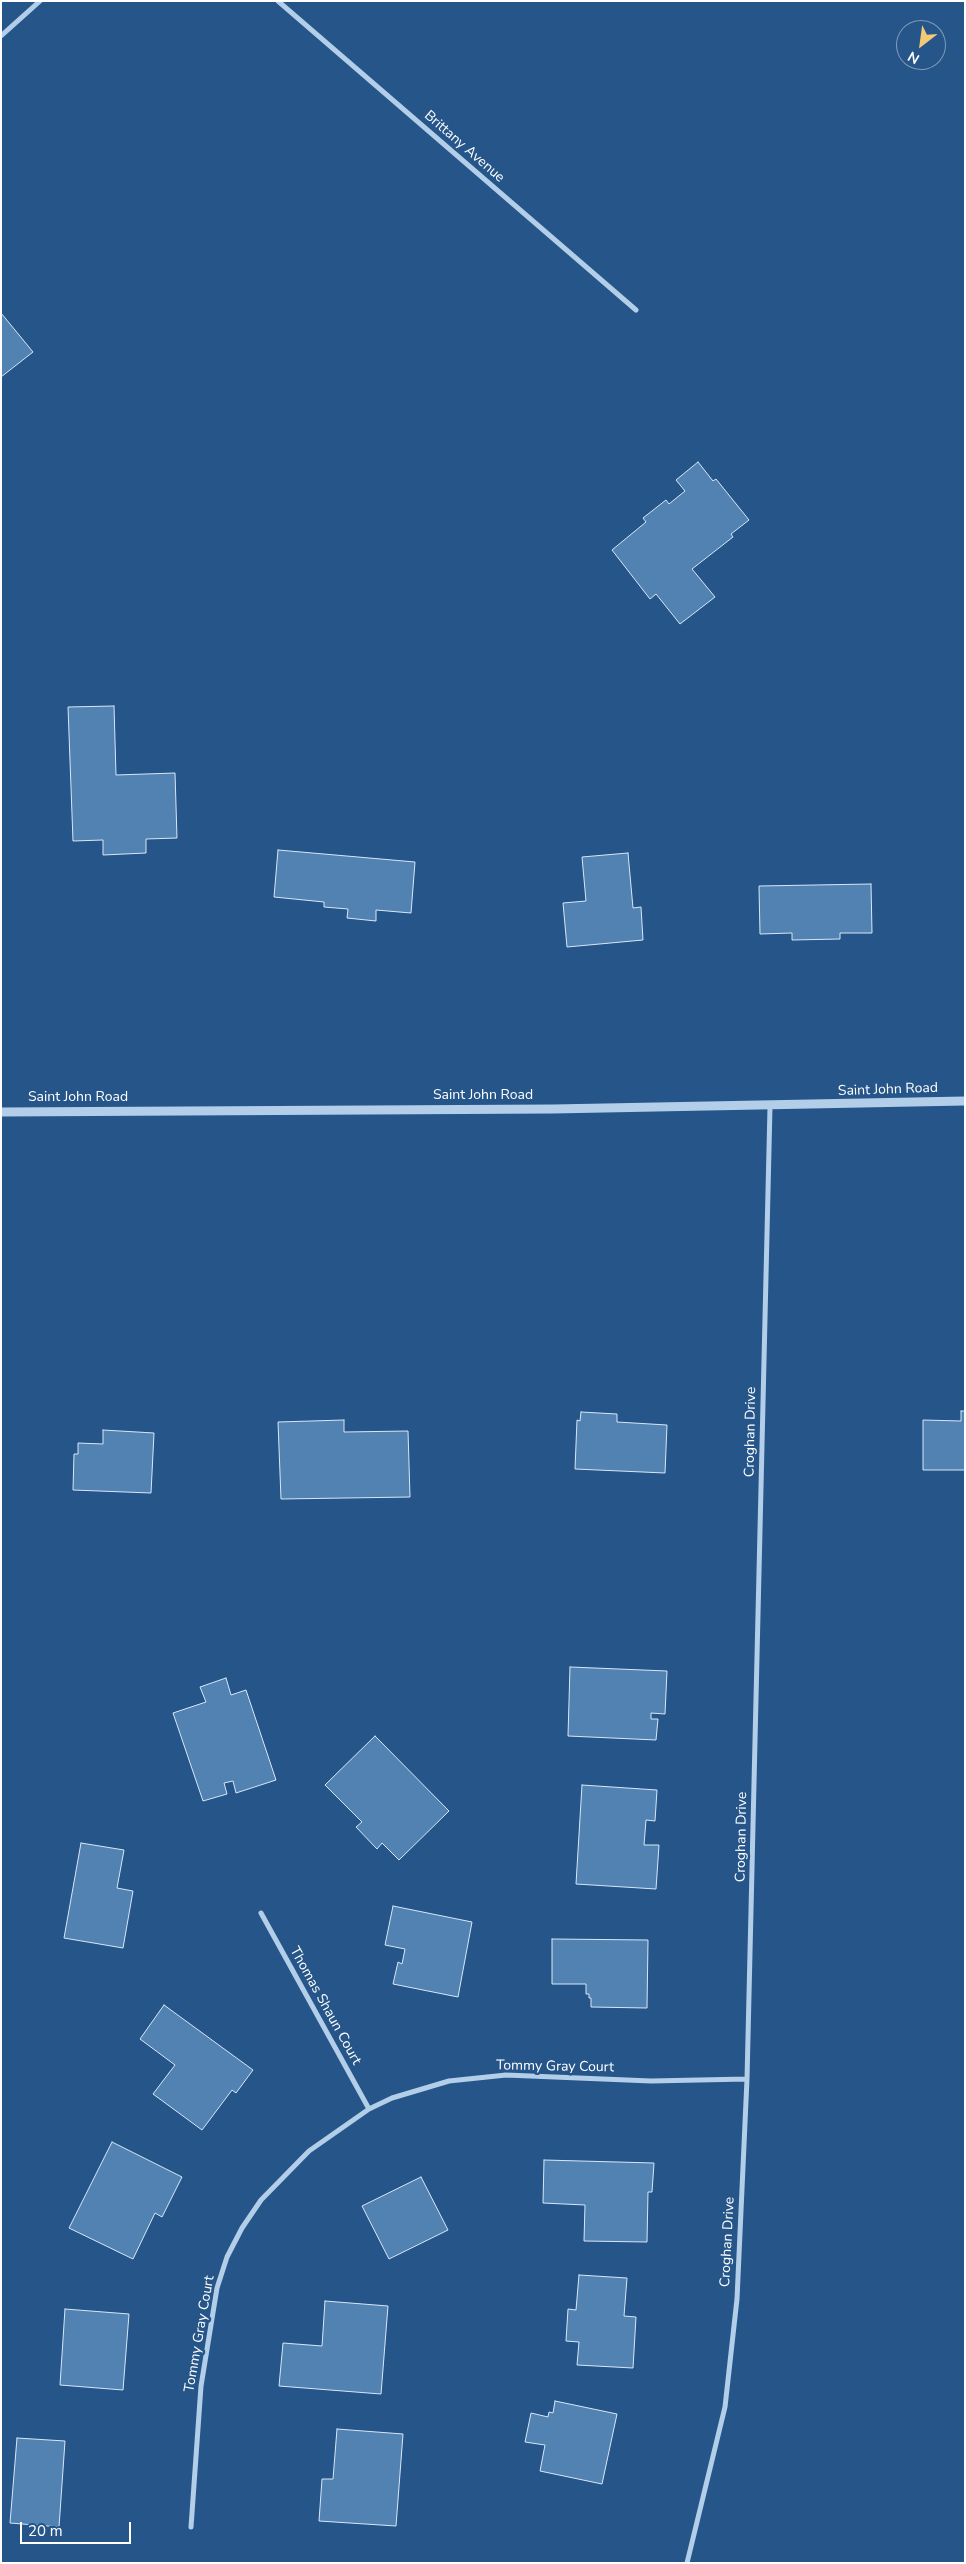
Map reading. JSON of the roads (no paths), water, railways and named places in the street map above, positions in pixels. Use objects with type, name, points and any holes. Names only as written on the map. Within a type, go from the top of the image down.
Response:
[{"type":"street","points":[[1,36],[40,1]]},
{"type":"street","name":"Brittany Avenue","points":[[278,1],[636,310]]},
{"type":"street","name":"Saint John Road","points":[[1,1112],[770,1107],[965,1101]]},
{"type":"street","name":"Croghan Drive","points":[[687,2563],[725,2407],[737,2299],[747,2079],[770,1107]]},
{"type":"street","name":"Thomas Shaun Court","points":[[262,1913],[369,2109]]},
{"type":"street","name":"Tommy Gray Court","points":[[190,2527],[201,2386],[217,2288],[227,2257],[242,2228],[261,2200],[284,2175],[328,2136],[369,2109],[392,2098],[449,2081],[506,2075],[651,2081],[747,2079]]}]
